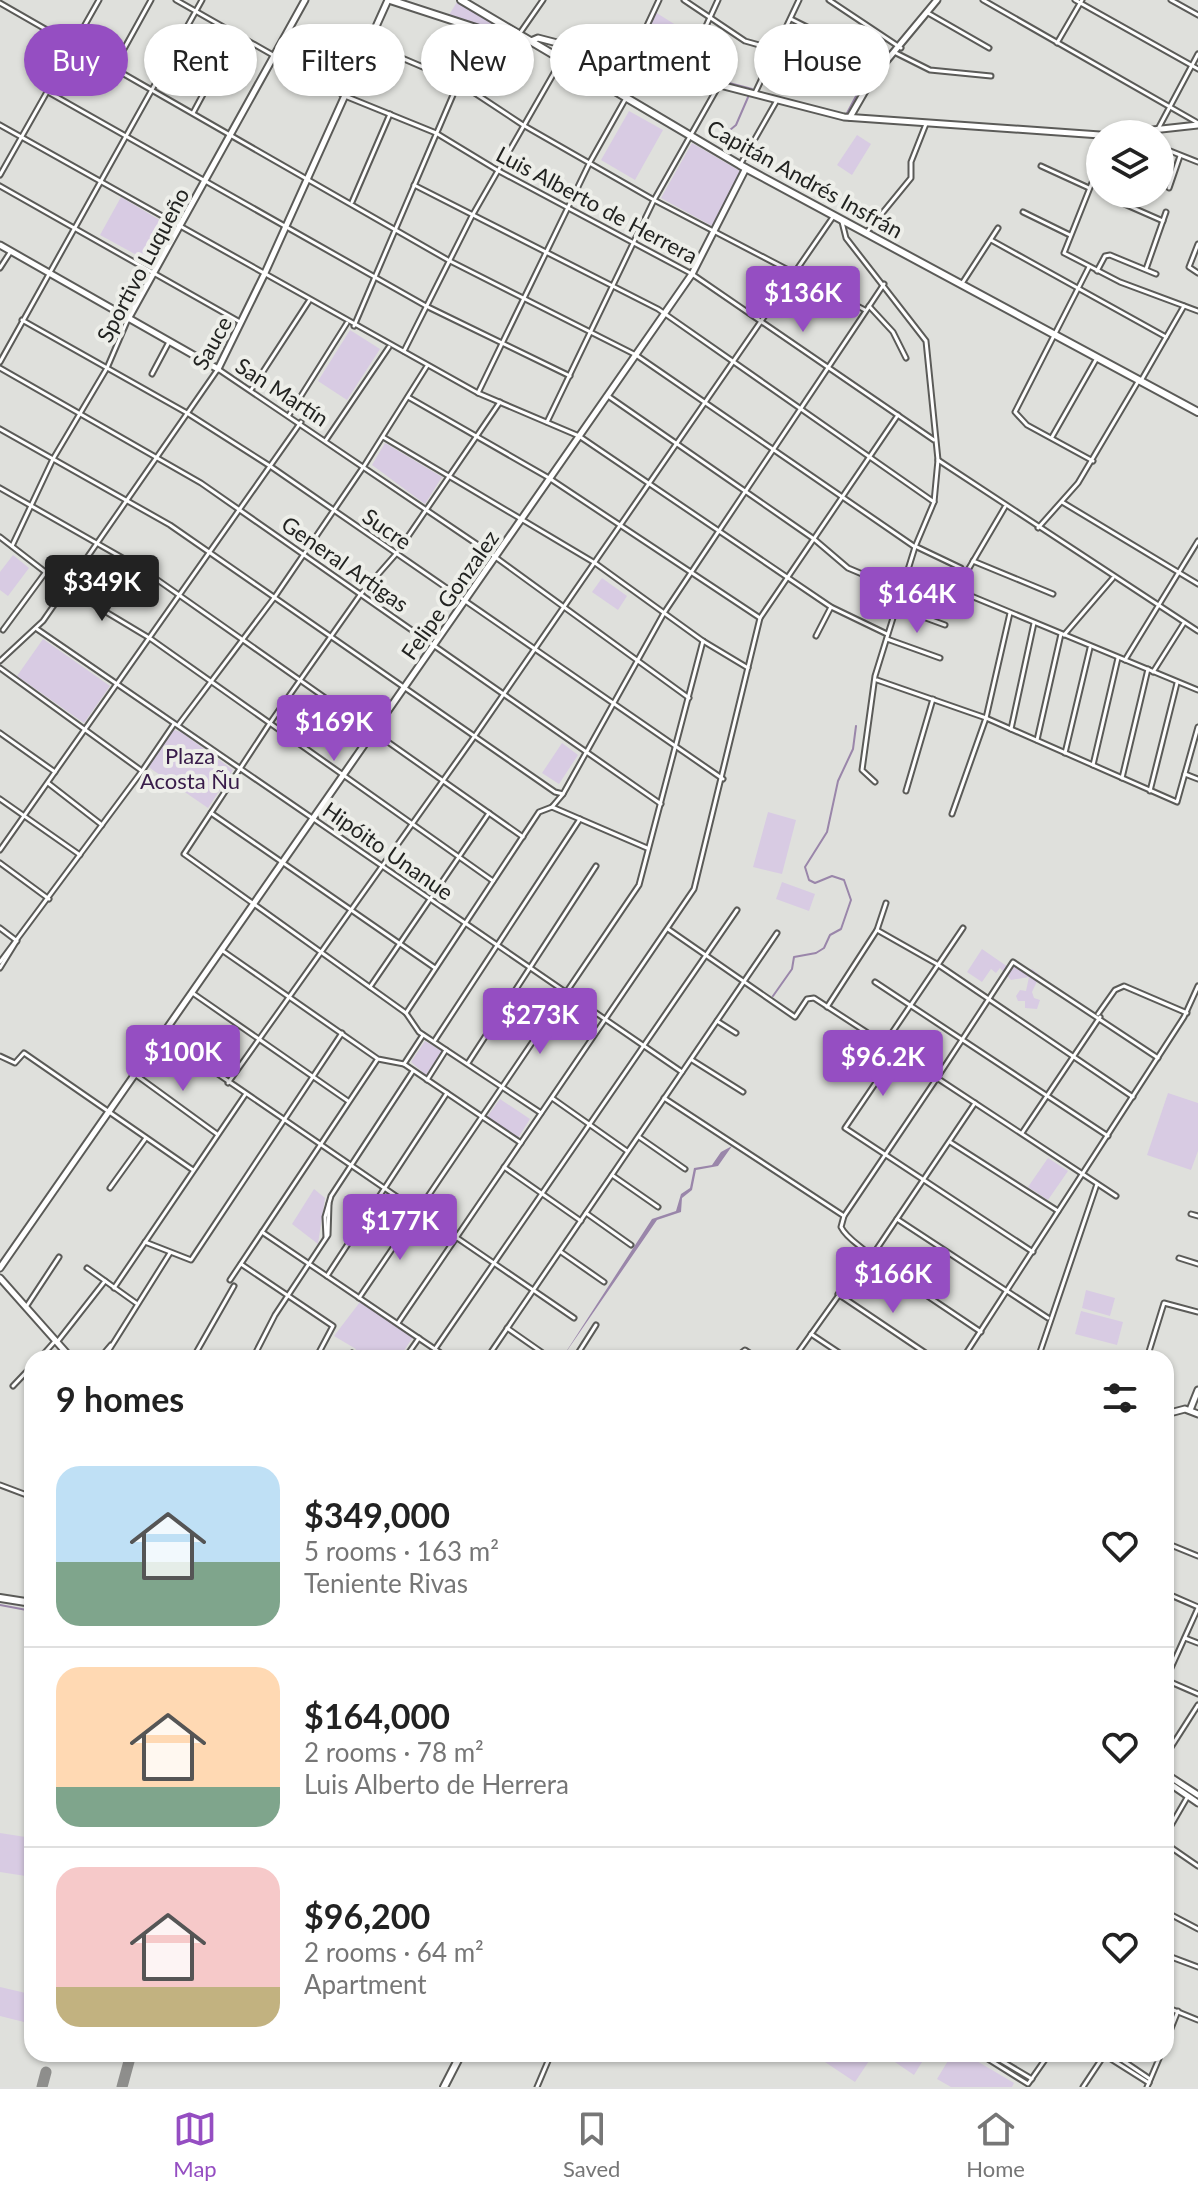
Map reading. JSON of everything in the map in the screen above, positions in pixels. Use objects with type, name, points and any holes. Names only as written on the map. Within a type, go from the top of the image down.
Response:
[{"type":"main road","name":"Capitán Andrés Insfrán","points":[[389,0],[407,2],[467,24]]},
{"type":"main road","points":[[461,0],[504,24]]},
{"type":"main road","name":"Capitán Andrés Insfrán","points":[[623,96],[842,222],[1198,412]]},
{"type":"main road","points":[[0,1598],[24,1602]]},
{"type":"main road","points":[[444,2087],[457,2062]]},
{"type":"street","points":[[86,24],[99,0]]},
{"type":"street","points":[[128,42],[151,0]]},
{"type":"street","name":"Luis Alberto de Herrera","points":[[176,0],[218,24]]},
{"type":"street","points":[[189,24],[202,0]]},
{"type":"street","name":"Sportivo Luqueño","points":[[292,24],[305,0]]},
{"type":"street","name":"Sauce","points":[[378,24],[389,0]]},
{"type":"street","points":[[526,24],[543,0]]},
{"type":"street","points":[[648,24],[659,0]]},
{"type":"street","points":[[684,0],[738,38],[754,44]]},
{"type":"street","points":[[707,24],[718,0]]},
{"type":"street","points":[[787,24],[799,0]]},
{"type":"street","points":[[829,0],[930,70],[991,76]]},
{"type":"street","points":[[849,117],[866,87],[937,0]]},
{"type":"street","points":[[983,0],[1198,124]]},
{"type":"street","points":[[1075,0],[1198,69]]},
{"type":"street","points":[[1171,0],[1198,15]]},
{"type":"street","points":[[1057,43],[1081,2]]},
{"type":"street","points":[[0,3],[37,24]]},
{"type":"street","points":[[928,13],[989,48]]},
{"type":"street","points":[[790,18],[801,24]]},
{"type":"street","points":[[1162,120],[1198,54]]},
{"type":"street","name":"Sportivo Luqueño","points":[[12,546],[53,459],[107,368],[128,319],[273,60]]},
{"type":"street","points":[[403,353],[448,260],[550,79]]},
{"type":"street","points":[[0,175],[46,96]]},
{"type":"street","points":[[55,96],[426,306],[570,376]]},
{"type":"street","points":[[0,365],[22,320],[150,96]]},
{"type":"street","points":[[164,96],[448,260],[525,296],[636,355],[915,547],[961,568],[965,575]]},
{"type":"street","points":[[193,113],[202,96]]},
{"type":"street","name":"Luis Alberto de Herrera","points":[[345,96],[436,133],[497,170],[692,274],[934,440]]},
{"type":"street","name":"Sauce","points":[[0,661],[37,629],[218,369],[345,96]]},
{"type":"street","points":[[354,326],[452,96]]},
{"type":"street","points":[[479,96],[523,125],[654,200],[866,311]]},
{"type":"street","points":[[547,422],[654,200],[713,96]]},
{"type":"street","points":[[766,96],[849,117],[927,120],[1086,134]]},
{"type":"street","points":[[478,393],[590,162],[626,98]]},
{"type":"street","points":[[743,167],[778,99]]},
{"type":"street","points":[[352,204],[390,114]]},
{"type":"street","points":[[865,234],[911,178],[911,162],[927,120]]},
{"type":"street","points":[[1174,127],[1198,124]]},
{"type":"street","points":[[0,125],[427,366],[478,393],[579,436],[831,607],[886,636],[940,658]]},
{"type":"street","points":[[1174,153],[1198,162]]},
{"type":"street","points":[[1174,173],[1180,156]]},
{"type":"street","points":[[1041,166],[1086,187]]},
{"type":"street","name":"Felipe Gonzalez","points":[[0,1268],[692,274],[743,167]]},
{"type":"street","points":[[414,185],[663,314],[934,502]]},
{"type":"street","points":[[0,186],[241,323]]},
{"type":"street","points":[[1086,195],[1064,253],[1097,271],[1198,311]]},
{"type":"street","points":[[1133,208],[1163,221]]},
{"type":"street","points":[[1023,212],[1070,235]]},
{"type":"street","points":[[1146,270],[1166,212]]},
{"type":"street","points":[[228,1083],[474,737],[833,217]]},
{"type":"street","points":[[842,222],[846,238],[926,341],[938,460],[934,502],[895,607],[876,680],[862,770],[875,782]]},
{"type":"street","points":[[961,285],[998,228]]},
{"type":"street","points":[[991,240],[1166,337]]},
{"type":"street","points":[[1198,244],[1189,268],[1198,273]]},
{"type":"street","name":"San Martín","points":[[0,245],[218,369],[301,422],[495,557],[689,698]]},
{"type":"street","points":[[0,268],[11,251]]},
{"type":"street","points":[[1097,271],[1109,255],[1156,274]]},
{"type":"street","points":[[1089,267],[1015,412],[1027,425],[1093,461]]},
{"type":"street","points":[[406,1013],[539,812],[552,807],[563,794],[664,613],[884,284]]},
{"type":"street","points":[[251,390],[309,301]]},
{"type":"street","points":[[869,306],[893,332],[906,358]]},
{"type":"street","points":[[1038,528],[1093,461],[1184,306]]},
{"type":"street","name":"Sucre","points":[[22,320],[187,413],[270,466],[611,705],[723,779]]},
{"type":"street","points":[[289,415],[346,322]]},
{"type":"street","points":[[0,342],[10,344]]},
{"type":"street","points":[[152,374],[169,342]]},
{"type":"street","points":[[326,440],[390,346]]},
{"type":"street","points":[[1052,437],[1097,358]]},
{"type":"street","name":"General Artigas","points":[[0,365],[240,509],[661,804]]},
{"type":"street","points":[[0,968],[177,723],[274,598],[364,466],[427,366]]},
{"type":"street","points":[[608,396],[814,539],[848,568],[901,590]]},
{"type":"street","points":[[407,397],[549,478],[760,618]]},
{"type":"street","points":[[500,402],[396,554],[360,595],[299,681],[185,857],[406,1013],[423,1035],[541,1113]]},
{"type":"street","points":[[398,1323],[694,889],[760,618],[898,415]]},
{"type":"street","points":[[0,850],[301,422]]},
{"type":"street","points":[[0,429],[126,500],[211,554],[474,737],[555,792],[563,794]]},
{"type":"street","points":[[383,437],[595,563],[703,641],[748,669]]},
{"type":"street","points":[[938,460],[1005,507],[1198,631]]},
{"type":"street","points":[[0,488],[142,569],[523,837]]},
{"type":"street","points":[[1062,502],[1198,584]]},
{"type":"street","points":[[1005,507],[959,590],[1198,690]]},
{"type":"street","points":[[0,537],[66,588],[151,639],[342,776],[459,854],[493,881]]},
{"type":"street","points":[[1125,660],[1198,541]]},
{"type":"street","points":[[973,561],[1053,594]]},
{"type":"street","points":[[3,630],[45,573]]},
{"type":"street","points":[[1037,741],[1062,635],[1113,578]]},
{"type":"street","points":[[816,636],[831,607]]},
{"type":"street","points":[[895,607],[945,625]]},
{"type":"street","points":[[952,814],[986,718],[1010,613]]},
{"type":"street","points":[[1011,729],[1034,622]]},
{"type":"street","points":[[1153,672],[1184,623]]},
{"type":"street","name":"Hipóito Unanue","points":[[37,629],[682,1072]]},
{"type":"street","points":[[359,1298],[639,885],[703,641]]},
{"type":"street","points":[[1065,753],[1090,646]]},
{"type":"street","points":[[1093,765],[1118,658]]},
{"type":"street","points":[[0,668],[86,728],[141,772]]},
{"type":"street","points":[[1122,778],[1148,669]]},
{"type":"street","points":[[876,680],[986,718],[1179,802],[1198,727]]},
{"type":"street","points":[[1150,791],[1177,683]]},
{"type":"street","points":[[906,791],[933,699]]},
{"type":"street","points":[[0,733],[55,772]]},
{"type":"street","points":[[1185,774],[1198,779]]},
{"type":"street","points":[[48,783],[102,825]]},
{"type":"street","points":[[0,799],[80,855]]},
{"type":"street","points":[[552,807],[649,849]]},
{"type":"street","points":[[211,813],[435,969]]},
{"type":"street","points":[[370,987],[489,813]]},
{"type":"street","points":[[434,1041],[580,819]]},
{"type":"street","points":[[0,863],[49,899]]},
{"type":"street","points":[[468,1063],[596,866]]},
{"type":"street","points":[[827,1007],[877,930],[886,903]]},
{"type":"street","points":[[262,1232],[435,1349],[737,910]]},
{"type":"street","points":[[0,928],[17,942]]},
{"type":"street","points":[[885,1043],[963,928]]},
{"type":"street","points":[[668,929],[795,1017],[809,998],[827,1007],[1116,1196]]},
{"type":"street","points":[[877,930],[937,964],[1133,1097]]},
{"type":"street","points":[[492,1350],[777,933]]},
{"type":"street","points":[[0,962],[17,942]]},
{"type":"street","points":[[221,949],[378,1059],[404,1064],[521,1143]]},
{"type":"street","points":[[981,1332],[870,1256],[867,1249],[842,1232],[844,1216],[964,1038],[987,998],[1014,962],[1158,1058]]},
{"type":"street","points":[[875,982],[1108,1136]]},
{"type":"street","points":[[1022,1133],[1075,1057],[1115,990],[1124,986],[1187,1013]]},
{"type":"street","points":[[969,1350],[1187,1013],[1198,986]]},
{"type":"street","points":[[191,992],[348,1101]]},
{"type":"street","points":[[717,1021],[736,1033]]},
{"type":"street","points":[[145,1242],[191,1260],[342,1033]]},
{"type":"street","points":[[161,1035],[574,1318]]},
{"type":"street","points":[[404,1064],[423,1035]]},
{"type":"street","points":[[427,1080],[446,1050]]},
{"type":"street","points":[[897,1052],[845,1128],[1033,1252]]},
{"type":"street","points":[[0,1056],[13,1063],[24,1053],[193,1170]]},
{"type":"street","points":[[230,1280],[378,1059]]},
{"type":"street","points":[[691,1059],[743,1092]]},
{"type":"street","points":[[257,1350],[288,1295],[326,1237],[329,1204],[413,1071]]},
{"type":"street","points":[[134,1073],[217,1134]]},
{"type":"street","points":[[327,1276],[447,1093]]},
{"type":"street","points":[[114,1288],[245,1095]]},
{"type":"street","points":[[552,1098],[628,1152]]},
{"type":"street","points":[[664,1098],[844,1216]]},
{"type":"street","points":[[800,1350],[838,1294],[897,1219],[975,1103]]},
{"type":"street","points":[[638,1136],[685,1169]]},
{"type":"street","points":[[110,1188],[146,1138]]},
{"type":"street","points":[[950,1142],[1059,1211]]},
{"type":"street","points":[[504,1167],[581,1221]]},
{"type":"street","points":[[612,1175],[658,1207]]},
{"type":"street","points":[[1039,1350],[1097,1184]]},
{"type":"street","points":[[586,1213],[631,1245]]},
{"type":"street","points":[[1191,1214],[1198,1216]]},
{"type":"street","points":[[897,1219],[1049,1319]]},
{"type":"street","points":[[560,1251],[604,1282]]},
{"type":"street","points":[[108,1350],[170,1253]]},
{"type":"street","points":[[26,1307],[59,1257]]},
{"type":"street","points":[[1179,1258],[1198,1264]]},
{"type":"street","points":[[241,1263],[333,1326],[320,1350]]},
{"type":"street","points":[[87,1268],[137,1304]]},
{"type":"street","points":[[0,1278],[64,1350]]},
{"type":"street","points":[[48,1350],[105,1281]]},
{"type":"street","points":[[197,1350],[234,1286]]},
{"type":"street","points":[[838,1294],[921,1350]]},
{"type":"street","points":[[1149,1350],[1163,1305],[1198,1312]]},
{"type":"street","points":[[580,1350],[596,1325]]},
{"type":"street","points":[[507,1328],[539,1350]]},
{"type":"street","points":[[811,1334],[835,1350]]},
{"type":"street","points":[[411,1350],[419,1338]]},
{"type":"street","points":[[13,1386],[24,1374]]},
{"type":"street","points":[[1190,1410],[1198,1390]]},
{"type":"street","points":[[1174,1413],[1190,1410],[1198,1414]]},
{"type":"street","points":[[0,1485],[24,1494]]},
{"type":"street","points":[[1174,1546],[1198,1556]]},
{"type":"street","points":[[1174,1597],[1198,1608],[1174,1662]]},
{"type":"street","points":[[1185,1638],[1198,1643]]},
{"type":"street","points":[[1174,1684],[1198,1694]]},
{"type":"street","points":[[1174,1742],[1198,1705]]},
{"type":"street","points":[[1174,1780],[1198,1803]]},
{"type":"street","points":[[1174,1785],[1198,1795]]},
{"type":"street","points":[[1174,1820],[1190,1793]]},
{"type":"street","points":[[1174,1850],[1198,1866]]},
{"type":"street","points":[[1174,1916],[1198,1929]]},
{"type":"street","points":[[1174,1958],[1198,1967]]},
{"type":"street","points":[[1174,2010],[1198,2020]]},
{"type":"street","points":[[1174,2021],[1178,2011]]},
{"type":"street","points":[[537,2087],[548,2062]]},
{"type":"street","points":[[999,2062],[1028,2084],[1044,2062]]},
{"type":"street","points":[[1002,2062],[1032,2079]]},
{"type":"street","points":[[1083,2087],[1099,2062]]},
{"type":"street","points":[[1116,2062],[1149,2083]]},
{"type":"street","points":[[1123,2062],[1149,2083]]},
{"type":"street","points":[[1149,2083],[1158,2062]]},
{"type":"green space","points":[[457,2],[497,24],[475,24],[449,15]]},
{"type":"green space","points":[[655,12],[674,24],[649,24]]},
{"type":"green space","points":[[629,111],[663,130],[635,180],[601,160]]},
{"type":"green space","points":[[857,135],[871,144],[852,175],[837,165]]},
{"type":"green space","points":[[692,143],[740,171],[712,226],[661,198]]},
{"type":"green space","points":[[121,197],[173,228],[153,264],[100,235]]},
{"type":"green space","points":[[350,330],[380,349],[347,400],[318,381]]},
{"type":"green space","points":[[385,443],[442,477],[425,504],[372,465]]},
{"type":"green space","points":[[13,555],[29,568],[8,596],[0,590],[0,572]]},
{"type":"green space","points":[[602,578],[627,596],[618,610],[592,592]]},
{"type":"green space","points":[[43,639],[110,686],[84,723],[17,676]]},
{"type":"green space","name":"Plaza Acosta Ñu","points":[[171,729],[181,732],[233,770],[208,808],[147,766]]},
{"type":"green space","points":[[562,743],[578,755],[559,784],[542,773]]},
{"type":"green space","points":[[768,812],[796,820],[782,874],[753,867]]},
{"type":"green space","points":[[782,882],[815,894],[809,911],[776,899]]},
{"type":"green space","points":[[982,949],[1008,967],[1016,964],[1040,975],[1032,992],[1034,998],[1040,1000],[1037,1009],[1025,1008],[1025,1001],[1018,1001],[1016,996],[1020,990],[1026,991],[1029,977],[1011,980],[1000,968],[996,973],[991,969],[982,982],[967,972]]},
{"type":"green space","points":[[425,1041],[442,1051],[426,1075],[411,1062]]},
{"type":"green space","points":[[1168,1093],[1198,1103],[1198,1151],[1191,1170],[1147,1155]]},
{"type":"green space","points":[[500,1099],[530,1119],[518,1138],[487,1117]]},
{"type":"green space","points":[[1048,1158],[1068,1171],[1048,1200],[1028,1187]]},
{"type":"green space","points":[[314,1189],[325,1198],[318,1244],[292,1224]]},
{"type":"green space","points":[[1086,1290],[1115,1298],[1110,1316],[1082,1308]]},
{"type":"green space","points":[[360,1302],[413,1337],[404,1350],[355,1350],[334,1336]]},
{"type":"green space","points":[[1081,1311],[1123,1322],[1117,1345],[1075,1334]]},
{"type":"green space","points":[[0,1833],[24,1837],[24,1876],[0,1872]]},
{"type":"green space","points":[[0,1987],[24,1993],[24,2022],[0,2016]]},
{"type":"green space","points":[[825,2062],[868,2062],[855,2082]]},
{"type":"green space","points":[[895,2062],[922,2062],[914,2075]]},
{"type":"green space","points":[[947,2062],[979,2062],[1014,2083],[1012,2087],[951,2087],[937,2079]]},
{"type":"shaded area","points":[[732,1146],[718,1166],[696,1170],[692,1190],[682,1198],[681,1212],[657,1220],[567,1350],[652,1219],[676,1211],[681,1194],[690,1188],[694,1168],[712,1165],[721,1152]]},
{"type":"waterway","points":[[842,114],[846,115],[869,72],[893,48]]},
{"type":"waterway","points":[[738,85],[752,89]]},
{"type":"waterway","points":[[724,135],[736,125],[749,95]]},
{"type":"waterway","points":[[835,118],[868,121]]},
{"type":"waterway","points":[[1065,135],[1086,137]]},
{"type":"waterway","points":[[773,996],[792,969],[794,957],[816,953],[824,948],[830,935],[841,929],[851,900],[844,880],[832,876],[815,883],[809,880],[805,867],[827,832],[838,781],[853,749],[856,726]]},
{"type":"waterway","points":[[0,1605],[24,1610]]},
{"type":"taxiway","points":[[122,2087],[129,2062]]},
{"type":"taxiway","points":[[42,2087],[46,2072]]}]
